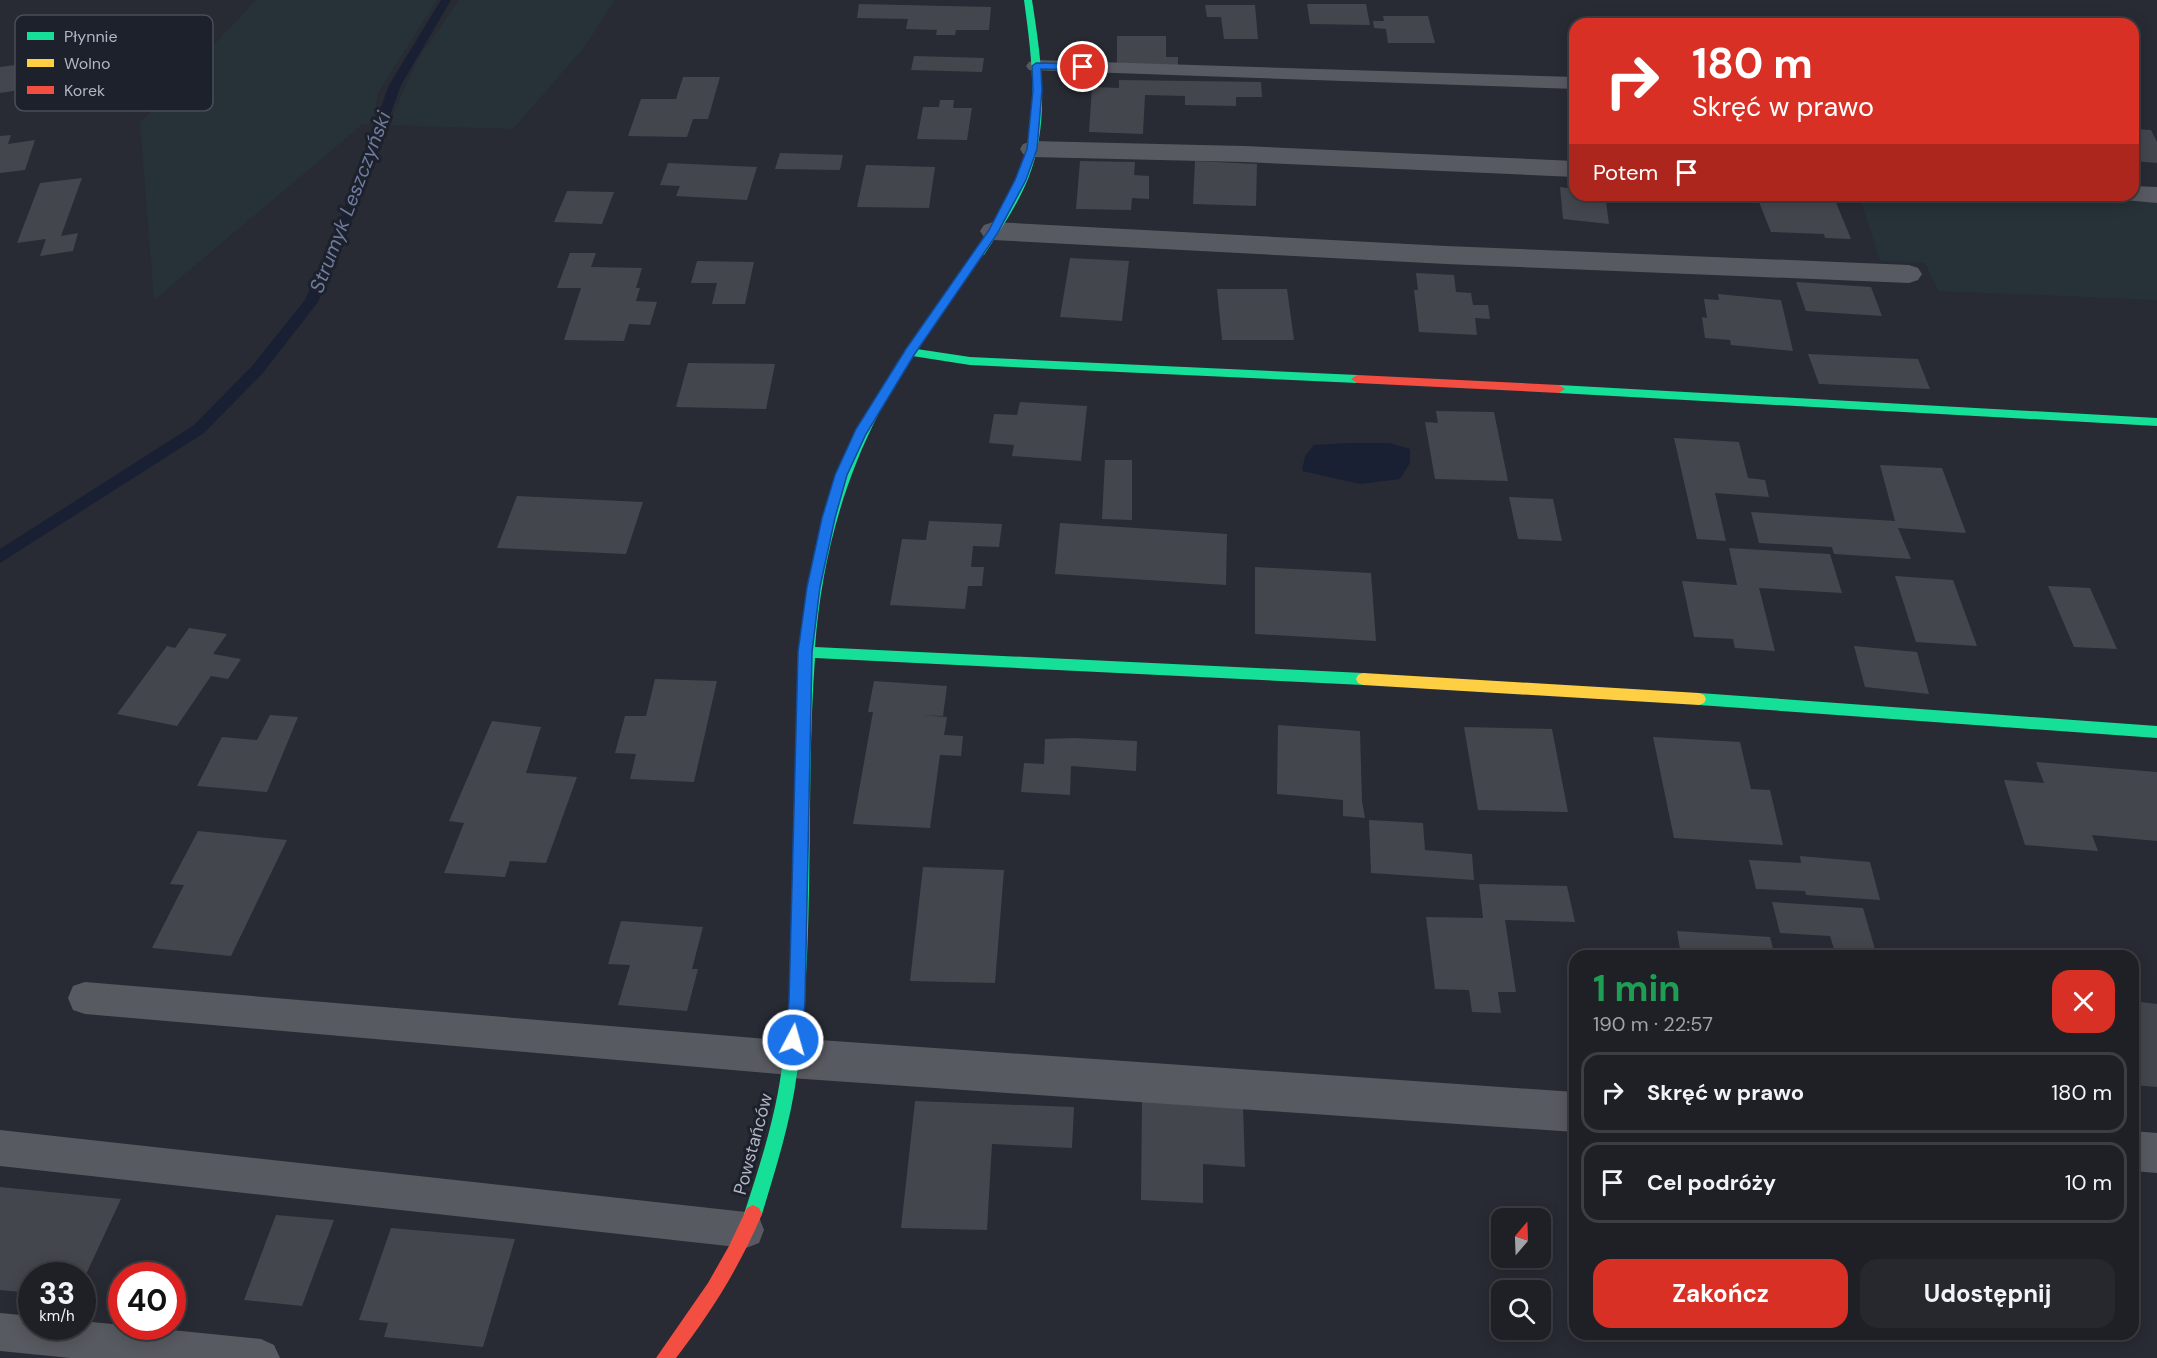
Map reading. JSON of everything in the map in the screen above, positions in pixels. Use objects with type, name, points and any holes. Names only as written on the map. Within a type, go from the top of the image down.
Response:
[{"type":"street","name":"Powstańców","points":[[665,1358],[708,1303],[746,1230],[769,1170],[783,1113],[797,1002],[805,652],[813,587],[829,518],[841,475],[860,433],[910,352],[993,231],[1018,186],[1032,149],[1038,90],[1028,0]]},
{"type":"street","points":[[1032,149],[1244,154],[1569,169]]},
{"type":"street","points":[[2139,194],[2157,195]]},
{"type":"street","points":[[993,231],[1458,256],[1909,274]]},
{"type":"street","points":[[910,352],[969,361],[1744,398],[2157,422]]},
{"type":"street","points":[[805,652],[1537,688],[2157,732]]},
{"type":"street","points":[[790,1058],[1569,1112]]},
{"type":"street","points":[[2139,1152],[2157,1153]]},
{"type":"lane","points":[[1036,66],[1569,83]]},
{"type":"lane","points":[[85,999],[790,1058]]},
{"type":"lane","points":[[0,1148],[746,1230]]},
{"type":"lane","points":[[0,1332],[261,1358]]},
{"type":"shaded area","points":[[256,0],[437,0],[378,93],[373,124],[363,124],[154,300],[140,123],[151,111],[213,111],[213,46]]},
{"type":"shaded area","points":[[459,0],[615,0],[586,45],[513,129],[388,125],[416,62]]},
{"type":"shaded area","points":[[2139,198],[2157,199],[2157,300],[1938,291],[1925,263],[1880,261],[1861,201],[2139,201]]},
{"type":"water","points":[[1390,443],[1410,449],[1410,463],[1400,479],[1360,484],[1302,471],[1305,456],[1314,445]]},
{"type":"building","points":[[859,4],[991,7],[989,30],[956,30],[955,35],[936,35],[937,30],[906,29],[908,19],[857,18]]},
{"type":"building","points":[[1307,4],[1366,4],[1370,25],[1310,24]]},
{"type":"building","points":[[1205,5],[1255,5],[1258,39],[1224,39],[1221,17],[1207,17]]},
{"type":"building","points":[[1383,16],[1428,16],[1435,43],[1388,43],[1386,29],[1374,28],[1373,21],[1384,21]]},
{"type":"building","points":[[1117,36],[1166,36],[1166,57],[1178,57],[1178,69],[1117,68]]},
{"type":"building","points":[[914,56],[984,58],[982,72],[911,70]]},
{"type":"building","points":[[15,65],[15,91],[0,93],[0,67]]},
{"type":"building","points":[[683,77],[720,77],[708,119],[693,119],[687,137],[628,136],[641,99],[676,99]]},
{"type":"building","points":[[1119,80],[1261,82],[1262,97],[1236,97],[1236,106],[1185,105],[1185,96],[1145,95],[1143,134],[1089,132],[1092,87],[1119,88]]},
{"type":"building","points":[[940,100],[954,100],[953,108],[972,108],[967,140],[917,139],[923,107],[939,107]]},
{"type":"building","points":[[2139,129],[2151,130],[2157,142],[2157,163],[2139,162]]},
{"type":"building","points":[[11,135],[8,144],[35,140],[25,170],[0,173],[0,136]]},
{"type":"building","points":[[780,153],[843,155],[840,170],[775,169]]},
{"type":"building","points":[[1080,161],[1135,162],[1134,175],[1149,176],[1149,199],[1132,198],[1131,210],[1076,209]]},
{"type":"building","points":[[1195,161],[1257,164],[1256,206],[1193,204]]},
{"type":"building","points":[[668,163],[757,167],[747,200],[676,196],[680,186],[660,185]]},
{"type":"building","points":[[866,165],[935,167],[929,208],[857,207]]},
{"type":"building","points":[[82,178],[61,236],[78,233],[73,251],[40,256],[46,239],[17,243],[40,183]]},
{"type":"building","points":[[1560,187],[1569,188],[1569,201],[1606,201],[1609,224],[1563,219]]},
{"type":"building","points":[[567,191],[614,192],[602,224],[554,222]]},
{"type":"building","points":[[1759,201],[1835,201],[1851,239],[1825,238],[1824,234],[1771,232]]},
{"type":"building","points":[[570,253],[596,253],[591,267],[642,268],[636,288],[640,288],[636,301],[657,302],[650,325],[629,324],[624,341],[564,340],[581,288],[557,288]]},
{"type":"building","points":[[1070,258],[1129,261],[1122,321],[1060,317]]},
{"type":"building","points":[[697,261],[754,262],[745,304],[712,304],[717,283],[691,283]]},
{"type":"building","points":[[1416,273],[1454,275],[1456,292],[1471,293],[1473,305],[1488,305],[1490,319],[1475,318],[1477,335],[1419,332],[1414,290],[1418,290]]},
{"type":"building","points":[[1796,282],[1871,287],[1882,316],[1806,311]]},
{"type":"building","points":[[1217,289],[1287,289],[1294,340],[1222,340]]},
{"type":"building","points":[[1718,294],[1781,300],[1793,351],[1731,345],[1730,340],[1705,338],[1702,317],[1707,318],[1704,299],[1719,300]]},
{"type":"building","points":[[1808,354],[1918,359],[1930,389],[1819,384]]},
{"type":"building","points":[[688,363],[775,364],[766,409],[676,407]]},
{"type":"building","points":[[1020,402],[1087,406],[1081,461],[1012,456],[1014,445],[989,443],[994,414],[1017,415]]},
{"type":"building","points":[[1436,411],[1494,412],[1508,481],[1435,479],[1425,422],[1438,423]]},
{"type":"building","points":[[1674,438],[1739,442],[1748,478],[1765,480],[1769,497],[1715,493],[1726,541],[1697,539]]},
{"type":"building","points":[[1105,460],[1132,460],[1132,520],[1102,519]]},
{"type":"building","points":[[1880,465],[1942,468],[1966,533],[1898,528],[1911,559],[1834,554],[1832,547],[1759,543],[1751,512],[1895,521]]},
{"type":"building","points":[[517,496],[643,502],[626,554],[497,548]]},
{"type":"building","points":[[1509,497],[1553,499],[1562,541],[1518,539]]},
{"type":"building","points":[[929,521],[1002,524],[999,547],[973,546],[971,567],[984,567],[982,586],[968,586],[965,609],[890,605],[902,539],[926,540]]},
{"type":"building","points":[[1060,523],[1227,534],[1226,585],[1055,574]]},
{"type":"building","points":[[1729,548],[1830,554],[1842,593],[1759,588],[1775,651],[1735,648],[1733,639],[1694,637],[1682,581],[1737,585]]},
{"type":"building","points":[[1255,567],[1371,573],[1376,641],[1255,634]]},
{"type":"building","points":[[1895,576],[1953,580],[1977,646],[1916,642]]},
{"type":"building","points":[[2048,586],[2090,588],[2117,649],[2074,647]]},
{"type":"building","points":[[189,628],[227,634],[213,654],[241,659],[228,679],[211,676],[177,726],[117,714],[167,646],[175,648]]},
{"type":"building","points":[[1854,646],[1917,652],[1929,694],[1865,687]]},
{"type":"building","points":[[655,679],[717,681],[694,782],[630,779],[636,754],[615,753],[625,716],[646,716]]},
{"type":"building","points":[[874,681],[947,686],[943,716],[921,715],[947,717],[944,735],[963,736],[961,756],[940,755],[930,828],[853,824],[873,712],[868,712]]},
{"type":"building","points":[[270,715],[298,717],[267,792],[197,786],[222,737],[257,740]]},
{"type":"building","points":[[492,721],[541,727],[526,773],[577,777],[546,863],[510,861],[505,877],[444,873],[464,823],[449,821]]},
{"type":"building","points":[[1278,725],[1360,731],[1362,801],[1365,818],[1343,816],[1343,800],[1277,794]]},
{"type":"building","points":[[1464,727],[1552,729],[1568,812],[1478,810]]},
{"type":"building","points":[[1653,737],[1740,742],[1751,789],[1770,790],[1783,845],[1674,838]]},
{"type":"building","points":[[1045,739],[1137,741],[1136,771],[1071,766],[1070,795],[1021,792],[1024,763],[1044,764]]},
{"type":"building","points":[[2036,762],[2157,772],[2157,841],[2092,835],[2098,851],[2025,845],[2004,780],[2044,783]]},
{"type":"building","points":[[1369,820],[1423,823],[1425,850],[1472,854],[1474,880],[1371,873]]},
{"type":"building","points":[[198,831],[287,840],[231,956],[152,948],[184,885],[170,884]]},
{"type":"building","points":[[1800,856],[1870,862],[1880,900],[1806,895],[1805,891],[1756,889],[1749,860],[1801,863]]},
{"type":"building","points":[[923,867],[1004,870],[995,983],[910,981]]},
{"type":"building","points":[[1479,884],[1567,886],[1575,922],[1505,920],[1516,992],[1498,992],[1501,1013],[1472,1012],[1469,990],[1435,989],[1426,917],[1483,918]]},
{"type":"building","points":[[1772,902],[1863,908],[1875,950],[1834,950],[1830,936],[1780,933]]},
{"type":"building","points":[[621,921],[703,927],[692,969],[698,969],[687,1011],[618,1005],[630,965],[608,964]]},
{"type":"building","points":[[1677,931],[1770,937],[1773,950],[1680,950]]},
{"type":"building","points":[[2139,1002],[2157,1004],[2157,1087],[2139,1086]]},
{"type":"building","points":[[1142,1100],[1243,1106],[1245,1167],[1203,1164],[1203,1203],[1141,1200]]},
{"type":"building","points":[[915,1101],[1074,1107],[1072,1148],[992,1144],[987,1230],[901,1228]]},
{"type":"building","points":[[0,1187],[121,1199],[92,1262],[18,1262],[18,1292],[0,1290]]},
{"type":"building","points":[[276,1215],[334,1220],[302,1306],[244,1300]]},
{"type":"building","points":[[391,1228],[515,1239],[483,1347],[384,1337],[388,1323],[359,1320]]},
{"type":"waterway","name":"Strumyk Leszczyński","points":[[0,557],[199,429],[257,370],[311,302],[343,228],[395,85],[446,0]]},
{"type":"traffic: fast","points":[[980,252],[1018,190],[1032,148],[1037,84],[1028,0]]},
{"type":"traffic: fast","points":[[910,352],[970,361],[1357,379]]},
{"type":"traffic: fast","points":[[1559,389],[2157,422]]},
{"type":"traffic: fast","points":[[753,1214],[775,1145],[789,1074],[797,1003],[804,713],[809,642],[817,583],[828,525],[846,469],[872,415]]},
{"type":"traffic: fast","points":[[805,652],[1363,679]]},
{"type":"traffic: fast","points":[[1699,699],[2157,732]]},
{"type":"traffic: slow","points":[[1363,679],[1699,699]]},
{"type":"traffic: jam","points":[[872,415],[902,364],[980,252]]},
{"type":"traffic: jam","points":[[1357,379],[1559,389]]},
{"type":"traffic: jam","points":[[665,1358],[714,1289],[753,1214]]},
{"type":"route","points":[[793,1040],[797,1002],[805,652],[813,587],[841,475],[860,433],[910,352],[993,231],[1021,180],[1032,149],[1038,90],[1036,66],[1083,67]]}]
